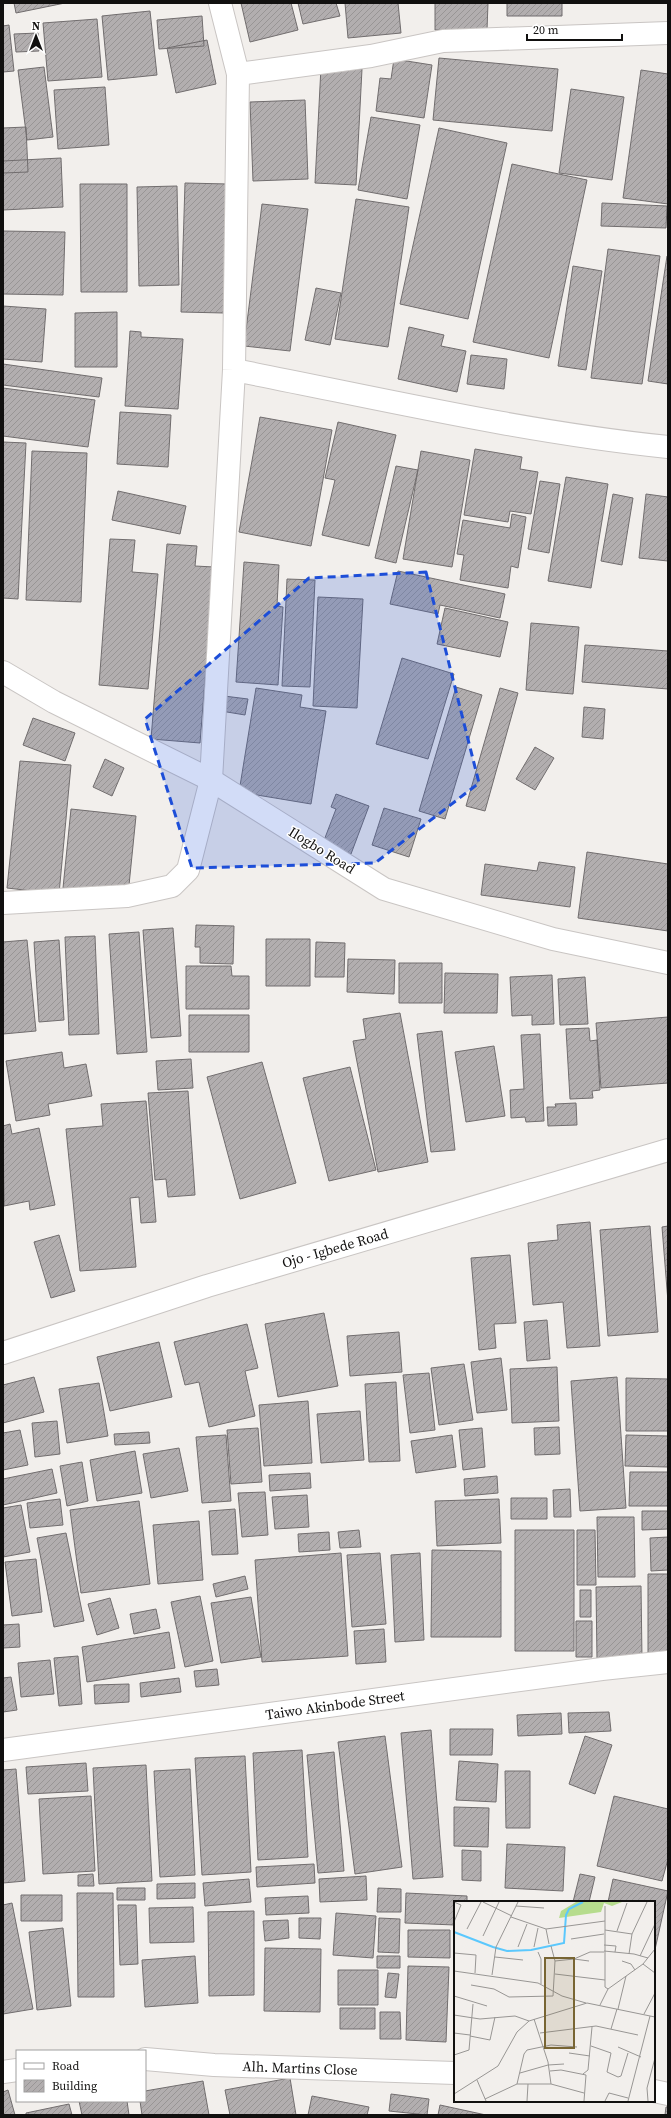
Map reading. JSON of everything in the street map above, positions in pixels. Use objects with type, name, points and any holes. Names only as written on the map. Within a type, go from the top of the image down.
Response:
[{"type":"street","points":[[3,903],[127,896],[172,886],[188,870],[211,780],[234,370],[238,74],[220,3]]},
{"type":"street","points":[[238,74],[371,56],[443,41],[668,33]]},
{"type":"street","points":[[234,370],[528,428],[613,441],[668,447]]},
{"type":"street","name":"Ilogbo Road","points":[[3,672],[54,702],[211,780],[384,889],[553,939],[668,963]]},
{"type":"street","name":"Ojo - Igbede Road","points":[[3,1353],[207,1286],[668,1150]]},
{"type":"street","name":"Taiwo Akinbode Street","points":[[3,1750],[602,1669],[668,1662]]},
{"type":"street","name":"Alh. Martins Close","points":[[146,2059],[214,2065],[454,2073]]},
{"type":"street","points":[[3,2072],[16,2070]]},
{"type":"street","points":[[655,2091],[668,2094]]},
{"type":"highlighted area","points":[[426,572],[479,783],[375,863],[192,868],[145,719],[309,578]]},
{"type":"building","points":[[14,3],[65,3],[16,13]]},
{"type":"building","points":[[241,3],[291,3],[298,30],[250,42]]},
{"type":"building","points":[[298,3],[336,3],[340,16],[303,24]]},
{"type":"building","points":[[345,3],[398,3],[401,33],[348,38]]},
{"type":"building","points":[[435,3],[488,3],[487,30],[435,30]]},
{"type":"building","points":[[507,3],[562,3],[562,16],[507,16]]},
{"type":"building","points":[[150,11],[157,75],[108,80],[102,16]]},
{"type":"building","points":[[202,16],[204,46],[159,49],[157,20]]},
{"type":"building","points":[[97,19],[102,77],[48,81],[43,23]]},
{"type":"building","points":[[9,25],[14,71],[3,72],[3,26]]},
{"type":"building","points":[[38,33],[39,51],[16,52],[14,34]]},
{"type":"building","points":[[207,40],[216,84],[176,93],[167,48]]},
{"type":"building","points":[[439,58],[558,69],[552,131],[433,120]]},
{"type":"building","points":[[394,59],[432,65],[424,118],[376,111],[380,78],[391,79]]},
{"type":"building","points":[[44,67],[53,137],[27,140],[18,70]]},
{"type":"building","points":[[321,67],[362,69],[356,185],[315,183]]},
{"type":"building","points":[[641,70],[668,74],[668,204],[623,198]]},
{"type":"building","points":[[105,87],[109,145],[58,149],[54,90]]},
{"type":"building","points":[[571,89],[624,97],[612,180],[559,173]]},
{"type":"building","points":[[305,100],[308,179],[253,181],[250,102]]},
{"type":"building","points":[[371,117],[420,125],[407,199],[358,190]]},
{"type":"building","points":[[26,127],[28,172],[3,173],[3,128]]},
{"type":"building","points":[[439,128],[507,143],[468,319],[400,304]]},
{"type":"building","points":[[61,158],[63,207],[3,210],[3,161]]},
{"type":"building","points":[[512,164],[587,180],[549,358],[473,342]]},
{"type":"building","points":[[185,183],[228,184],[224,313],[181,312]]},
{"type":"building","points":[[80,184],[127,184],[127,292],[81,292]]},
{"type":"building","points":[[177,186],[179,285],[139,286],[137,187]]},
{"type":"building","points":[[356,199],[409,207],[388,347],[335,339]]},
{"type":"building","points":[[602,203],[667,206],[666,228],[601,226]]},
{"type":"building","points":[[262,204],[308,209],[290,351],[244,346]]},
{"type":"building","points":[[3,231],[65,232],[63,295],[3,294]]},
{"type":"building","points":[[608,249],[660,256],[642,384],[591,378]]},
{"type":"building","points":[[667,256],[668,257],[668,384],[648,381]]},
{"type":"building","points":[[573,266],[602,271],[586,370],[558,366]]},
{"type":"building","points":[[316,288],[341,293],[330,345],[305,340]]},
{"type":"building","points":[[3,306],[46,309],[42,362],[3,359]]},
{"type":"building","points":[[117,312],[117,367],[75,367],[75,313]]},
{"type":"building","points":[[409,327],[444,335],[441,346],[466,351],[457,392],[398,379]]},
{"type":"building","points":[[130,331],[141,332],[141,337],[183,339],[178,409],[125,406]]},
{"type":"building","points":[[471,355],[507,359],[504,389],[467,384]]},
{"type":"building","points":[[3,364],[102,378],[99,397],[3,385]]},
{"type":"building","points":[[3,388],[95,400],[88,447],[3,436]]},
{"type":"building","points":[[120,412],[171,415],[168,467],[117,464]]},
{"type":"building","points":[[260,417],[332,430],[311,546],[239,532]]},
{"type":"building","points":[[338,422],[396,435],[369,546],[322,535],[335,480],[325,478]]},
{"type":"building","points":[[3,442],[26,443],[18,599],[3,598]]},
{"type":"building","points":[[475,449],[522,457],[520,469],[538,472],[531,514],[510,511],[508,522],[464,515]]},
{"type":"building","points":[[32,451],[87,453],[81,602],[26,600]]},
{"type":"building","points":[[421,451],[470,460],[452,567],[403,559]]},
{"type":"building","points":[[396,466],[418,470],[396,563],[375,558]]},
{"type":"building","points":[[566,477],[608,484],[591,588],[548,581]]},
{"type":"building","points":[[540,481],[560,484],[549,553],[528,549]]},
{"type":"building","points":[[118,491],[186,506],[180,534],[112,520]]},
{"type":"building","points":[[613,494],[633,498],[622,565],[601,561]]},
{"type":"building","points":[[646,494],[668,497],[668,561],[639,558]]},
{"type":"building","points":[[512,514],[526,517],[518,568],[511,566],[508,588],[460,580],[464,555],[457,554],[463,520],[510,528]]},
{"type":"building","points":[[110,539],[135,540],[132,572],[158,574],[148,689],[99,685]]},
{"type":"building","points":[[167,544],[197,546],[195,566],[214,567],[200,743],[151,739]]},
{"type":"building","points":[[244,562],[279,565],[277,606],[283,607],[278,685],[236,682]]},
{"type":"building","points":[[398,571],[505,594],[500,618],[440,605],[438,614],[390,604]]},
{"type":"building","points":[[287,579],[315,580],[310,687],[282,686]]},
{"type":"building","points":[[318,597],[363,599],[357,708],[313,706]]},
{"type":"building","points":[[445,608],[508,622],[500,657],[437,644]]},
{"type":"building","points":[[531,623],[579,627],[573,694],[526,690]]},
{"type":"building","points":[[585,645],[668,651],[668,689],[582,682]]},
{"type":"building","points":[[402,658],[454,674],[428,759],[376,744]]},
{"type":"building","points":[[456,687],[482,695],[445,819],[419,811]]},
{"type":"building","points":[[256,688],[302,695],[300,707],[326,711],[311,804],[239,792]]},
{"type":"building","points":[[500,688],[518,693],[485,811],[466,806]]},
{"type":"building","points":[[224,696],[248,699],[245,715],[221,711]]},
{"type":"building","points":[[584,707],[605,709],[603,739],[582,737]]},
{"type":"building","points":[[33,718],[75,733],[65,761],[23,745]]},
{"type":"building","points":[[535,747],[554,758],[535,790],[516,779]]},
{"type":"building","points":[[105,759],[124,768],[112,796],[93,787]]},
{"type":"building","points":[[20,761],[71,765],[59,894],[7,888]]},
{"type":"building","points":[[336,794],[369,806],[351,854],[323,843],[336,809],[331,807]]},
{"type":"building","points":[[384,808],[421,819],[409,857],[372,845]]},
{"type":"building","points":[[71,809],[136,816],[128,895],[63,888]]},
{"type":"building","points":[[587,852],[668,864],[668,931],[578,918]]},
{"type":"building","points":[[539,862],[575,867],[570,907],[481,895],[485,864],[537,871]]},
{"type":"building","points":[[196,925],[234,926],[233,964],[200,963],[200,947],[195,947]]},
{"type":"building","points":[[173,928],[181,1036],[151,1038],[143,930]]},
{"type":"building","points":[[139,932],[147,1052],[117,1054],[109,934]]},
{"type":"building","points":[[95,936],[99,1034],[69,1035],[65,937]]},
{"type":"building","points":[[266,939],[310,939],[310,986],[266,986]]},
{"type":"building","points":[[27,940],[36,1031],[3,1034],[3,942]]},
{"type":"building","points":[[59,940],[64,1020],[39,1022],[34,942]]},
{"type":"building","points":[[316,942],[345,943],[344,977],[315,977]]},
{"type":"building","points":[[348,959],[395,960],[394,994],[347,992]]},
{"type":"building","points":[[399,963],[442,963],[442,1003],[399,1003]]},
{"type":"building","points":[[186,966],[231,966],[232,976],[249,976],[249,1009],[186,1009]]},
{"type":"building","points":[[445,973],[498,974],[497,1013],[444,1013]]},
{"type":"building","points":[[552,975],[554,1024],[532,1025],[532,1015],[512,1016],[510,977]]},
{"type":"building","points":[[585,977],[588,1024],[560,1025],[558,979]]},
{"type":"building","points":[[400,1013],[428,1162],[378,1172],[353,1041],[366,1039],[363,1019]]},
{"type":"building","points":[[189,1015],[249,1015],[249,1052],[189,1052]]},
{"type":"building","points":[[668,1017],[668,1083],[601,1088],[596,1023]]},
{"type":"building","points":[[589,1028],[590,1041],[597,1040],[600,1090],[592,1091],[593,1098],[570,1099],[566,1029]]},
{"type":"building","points":[[442,1031],[455,1150],[431,1152],[417,1034]]},
{"type":"building","points":[[540,1034],[544,1121],[526,1122],[525,1117],[511,1118],[510,1090],[524,1089],[521,1035]]},
{"type":"building","points":[[494,1046],[505,1116],[466,1122],[455,1052]]},
{"type":"building","points":[[62,1052],[64,1068],[86,1064],[92,1096],[48,1104],[50,1115],[16,1121],[6,1061]]},
{"type":"building","points":[[191,1059],[193,1088],[158,1090],[156,1061]]},
{"type":"building","points":[[262,1062],[296,1183],[240,1199],[207,1077]]},
{"type":"building","points":[[350,1067],[376,1170],[329,1181],[303,1078]]},
{"type":"building","points":[[188,1091],[195,1195],[168,1197],[166,1179],[155,1180],[148,1093]]},
{"type":"building","points":[[146,1101],[156,1222],[141,1223],[139,1197],[130,1198],[136,1267],[80,1271],[66,1129],[103,1126],[101,1104]]},
{"type":"building","points":[[576,1103],[577,1125],[548,1126],[547,1107],[556,1107],[555,1104]]},
{"type":"building","points":[[10,1124],[12,1134],[39,1128],[55,1205],[30,1210],[29,1201],[4,1206],[3,1126]]},
{"type":"building","points":[[590,1222],[600,1346],[567,1348],[563,1302],[533,1305],[528,1243],[558,1240],[557,1225]]},
{"type":"building","points":[[650,1226],[658,1332],[608,1336],[600,1230]]},
{"type":"building","points":[[668,1226],[668,1302],[662,1227]]},
{"type":"building","points":[[59,1235],[75,1291],[51,1298],[34,1242]]},
{"type":"building","points":[[510,1255],[516,1323],[494,1324],[496,1348],[479,1350],[471,1258]]},
{"type":"building","points":[[324,1313],[338,1386],[278,1397],[265,1324]]},
{"type":"building","points":[[547,1320],[550,1359],[527,1361],[524,1322]]},
{"type":"building","points":[[247,1324],[258,1368],[245,1371],[255,1416],[209,1427],[199,1382],[185,1385],[174,1342]]},
{"type":"building","points":[[399,1332],[402,1372],[350,1376],[347,1336]]},
{"type":"building","points":[[159,1342],[172,1397],[110,1411],[97,1357]]},
{"type":"building","points":[[501,1358],[507,1410],[477,1413],[471,1362]]},
{"type":"building","points":[[464,1364],[473,1420],[439,1425],[431,1368]]},
{"type":"building","points":[[557,1367],[559,1421],[512,1423],[510,1369]]},
{"type":"building","points":[[429,1373],[435,1430],[410,1433],[403,1375]]},
{"type":"building","points":[[34,1377],[44,1412],[3,1423],[3,1385]]},
{"type":"building","points":[[617,1377],[626,1508],[580,1511],[571,1381]]},
{"type":"building","points":[[626,1378],[668,1379],[668,1431],[626,1431]]},
{"type":"building","points":[[396,1382],[400,1461],[369,1462],[365,1384]]},
{"type":"building","points":[[99,1383],[108,1436],[67,1443],[59,1389]]},
{"type":"building","points":[[308,1401],[312,1463],[264,1466],[259,1405]]},
{"type":"building","points":[[360,1411],[364,1460],[321,1463],[317,1414]]},
{"type":"building","points":[[57,1421],[60,1454],[35,1457],[32,1423]]},
{"type":"building","points":[[559,1427],[560,1454],[535,1455],[534,1428]]},
{"type":"building","points":[[258,1428],[262,1482],[231,1484],[227,1430]]},
{"type":"building","points":[[482,1428],[485,1467],[463,1470],[459,1430]]},
{"type":"building","points":[[20,1430],[28,1465],[3,1470],[3,1433]]},
{"type":"building","points":[[149,1432],[150,1443],[115,1445],[114,1434]]},
{"type":"building","points":[[226,1435],[231,1501],[202,1503],[196,1437]]},
{"type":"building","points":[[452,1435],[456,1467],[416,1473],[411,1441]]},
{"type":"building","points":[[626,1435],[668,1436],[668,1467],[625,1466]]},
{"type":"building","points":[[179,1448],[188,1491],[151,1498],[143,1454]]},
{"type":"building","points":[[135,1451],[142,1493],[97,1501],[90,1460]]},
{"type":"building","points":[[82,1462],[88,1501],[67,1506],[60,1466]]},
{"type":"building","points":[[52,1469],[57,1493],[3,1505],[3,1479]]},
{"type":"building","points":[[630,1472],[668,1472],[668,1506],[629,1506]]},
{"type":"building","points":[[310,1473],[311,1488],[270,1491],[269,1475]]},
{"type":"building","points":[[497,1476],[498,1493],[465,1496],[464,1479]]},
{"type":"building","points":[[570,1489],[571,1517],[554,1517],[553,1490]]},
{"type":"building","points":[[265,1492],[268,1535],[242,1537],[238,1493]]},
{"type":"building","points":[[307,1495],[309,1527],[275,1529],[272,1497]]},
{"type":"building","points":[[511,1498],[547,1498],[547,1519],[511,1519]]},
{"type":"building","points":[[60,1499],[63,1525],[30,1528],[27,1503]]},
{"type":"building","points":[[499,1499],[501,1543],[437,1546],[435,1501]]},
{"type":"building","points":[[139,1501],[150,1584],[81,1593],[70,1510]]},
{"type":"building","points":[[21,1505],[30,1552],[3,1557],[3,1508]]},
{"type":"building","points":[[235,1509],[238,1554],[212,1555],[209,1511]]},
{"type":"building","points":[[642,1511],[668,1511],[668,1529],[642,1530]]},
{"type":"building","points":[[597,1517],[634,1517],[635,1577],[598,1577]]},
{"type":"building","points":[[199,1521],[203,1580],[158,1584],[153,1525]]},
{"type":"building","points":[[359,1530],[361,1547],[340,1548],[338,1532]]},
{"type":"building","points":[[515,1530],[574,1530],[574,1651],[515,1651]]},
{"type":"building","points":[[577,1530],[595,1530],[596,1585],[577,1585]]},
{"type":"building","points":[[329,1532],[330,1550],[299,1552],[298,1534]]},
{"type":"building","points":[[66,1533],[84,1621],[54,1627],[37,1538]]},
{"type":"building","points":[[668,1537],[668,1570],[651,1571],[650,1538]]},
{"type":"building","points":[[432,1550],[501,1551],[501,1637],[431,1637]]},
{"type":"building","points":[[341,1553],[348,1656],[262,1662],[255,1560]]},
{"type":"building","points":[[380,1553],[386,1624],[352,1627],[347,1555]]},
{"type":"building","points":[[420,1553],[424,1640],[395,1642],[391,1555]]},
{"type":"building","points":[[36,1559],[42,1612],[12,1616],[5,1562]]},
{"type":"building","points":[[648,1574],[668,1574],[668,1654],[648,1654]]},
{"type":"building","points":[[245,1576],[248,1589],[216,1597],[213,1584]]},
{"type":"building","points":[[641,1586],[642,1659],[597,1660],[596,1587]]},
{"type":"building","points":[[580,1590],[591,1590],[591,1617],[580,1617]]},
{"type":"building","points":[[200,1596],[213,1661],[185,1667],[171,1602]]},
{"type":"building","points":[[251,1597],[261,1657],[221,1663],[211,1603]]},
{"type":"building","points":[[110,1598],[119,1628],[97,1635],[88,1604]]},
{"type":"building","points":[[156,1609],[160,1628],[134,1634],[130,1614]]},
{"type":"building","points":[[576,1621],[592,1621],[592,1657],[576,1657]]},
{"type":"building","points":[[19,1624],[20,1647],[3,1648],[3,1625]]},
{"type":"building","points":[[384,1629],[386,1662],[356,1664],[354,1631]]},
{"type":"building","points":[[169,1632],[175,1668],[87,1682],[82,1647]]},
{"type":"building","points":[[78,1656],[82,1704],[59,1706],[54,1658]]},
{"type":"building","points":[[50,1660],[54,1694],[21,1697],[18,1663]]},
{"type":"building","points":[[217,1669],[219,1685],[196,1687],[194,1671]]},
{"type":"building","points":[[11,1677],[17,1710],[3,1712],[3,1678]]},
{"type":"building","points":[[179,1678],[181,1692],[141,1697],[140,1683]]},
{"type":"building","points":[[129,1684],[129,1702],[95,1704],[94,1685]]},
{"type":"building","points":[[609,1712],[611,1731],[569,1733],[568,1713]]},
{"type":"building","points":[[561,1713],[562,1734],[518,1736],[517,1715]]},
{"type":"building","points":[[450,1729],[493,1729],[492,1755],[450,1755]]},
{"type":"building","points":[[431,1730],[443,1877],[413,1879],[401,1733]]},
{"type":"building","points":[[385,1736],[402,1867],[355,1874],[338,1742]]},
{"type":"building","points":[[585,1736],[612,1745],[595,1794],[569,1784]]},
{"type":"building","points":[[302,1750],[308,1857],[258,1860],[253,1753]]},
{"type":"building","points":[[334,1752],[344,1871],[318,1873],[307,1755]]},
{"type":"building","points":[[245,1756],[251,1872],[202,1875],[195,1758]]},
{"type":"building","points":[[459,1761],[498,1764],[496,1802],[456,1800]]},
{"type":"building","points":[[86,1763],[88,1791],[28,1794],[26,1767]]},
{"type":"building","points":[[146,1765],[152,1881],[99,1884],[93,1768]]},
{"type":"building","points":[[16,1769],[25,1881],[3,1883],[3,1770]]},
{"type":"building","points":[[190,1769],[195,1875],[160,1877],[154,1771]]},
{"type":"building","points":[[505,1771],[530,1771],[530,1828],[506,1828]]},
{"type":"building","points":[[91,1796],[95,1871],[43,1874],[39,1799]]},
{"type":"building","points":[[614,1796],[668,1809],[668,1859],[662,1881],[597,1866]]},
{"type":"building","points":[[454,1807],[489,1808],[488,1847],[454,1846]]},
{"type":"building","points":[[507,1844],[565,1847],[563,1891],[505,1888]]},
{"type":"building","points":[[462,1850],[481,1851],[481,1881],[462,1880]]},
{"type":"building","points":[[314,1864],[315,1883],[257,1887],[256,1867]]},
{"type":"building","points":[[93,1874],[94,1886],[78,1886],[78,1875]]},
{"type":"building","points":[[580,1874],[595,1877],[589,1901],[573,1901]]},
{"type":"building","points":[[366,1876],[367,1900],[320,1902],[319,1879]]},
{"type":"building","points":[[249,1879],[251,1902],[205,1906],[203,1883]]},
{"type":"building","points":[[613,1879],[668,1891],[655,1950],[655,1901],[608,1901]]},
{"type":"building","points":[[195,1883],[195,1898],[157,1899],[157,1884]]},
{"type":"building","points":[[117,1888],[145,1888],[145,1900],[117,1900]]},
{"type":"building","points":[[378,1888],[401,1889],[401,1912],[377,1912]]},
{"type":"building","points":[[77,1893],[113,1893],[114,1997],[78,1997]]},
{"type":"building","points":[[406,1893],[467,1896],[467,1901],[454,1901],[454,1925],[405,1923]]},
{"type":"building","points":[[21,1895],[62,1895],[62,1921],[21,1921]]},
{"type":"building","points":[[308,1896],[309,1913],[266,1915],[265,1898]]},
{"type":"building","points":[[12,1903],[33,2009],[3,2014],[3,1905]]},
{"type":"building","points":[[118,1905],[136,1905],[138,1964],[120,1965]]},
{"type":"building","points":[[193,1907],[194,1942],[150,1943],[149,1908]]},
{"type":"building","points":[[254,1911],[254,1995],[209,1996],[208,1912]]},
{"type":"building","points":[[336,1913],[376,1916],[373,1958],[333,1955]]},
{"type":"building","points":[[299,1918],[321,1918],[320,1939],[299,1938]]},
{"type":"building","points":[[379,1918],[400,1919],[399,1953],[378,1952]]},
{"type":"building","points":[[288,1920],[289,1938],[265,1941],[263,1921]]},
{"type":"building","points":[[63,1928],[71,2006],[37,2010],[29,1932]]},
{"type":"building","points":[[408,1930],[450,1930],[450,1958],[408,1957]]},
{"type":"building","points":[[265,1948],[321,1949],[320,2012],[264,2011]]},
{"type":"building","points":[[195,1956],[198,2003],[145,2007],[142,1960]]},
{"type":"building","points":[[377,1956],[400,1956],[400,1968],[377,1968]]},
{"type":"building","points":[[408,1966],[449,1967],[446,2042],[406,2040]]},
{"type":"building","points":[[338,1970],[378,1970],[378,2005],[338,2005]]},
{"type":"building","points":[[388,1973],[399,1974],[396,1998],[385,1997]]},
{"type":"building","points":[[340,2008],[375,2008],[375,2029],[340,2029]]},
{"type":"building","points":[[380,2012],[400,2012],[401,2039],[380,2039]]},
{"type":"building","points":[[290,2078],[296,2115],[230,2115],[225,2090]]},
{"type":"building","points":[[203,2081],[209,2115],[142,2115],[140,2102],[146,2102],[146,2091]]},
{"type":"building","points":[[8,2090],[15,2115],[3,2115],[3,2092]]},
{"type":"building","points":[[391,2094],[429,2099],[427,2115],[389,2111]]},
{"type":"building","points":[[312,2096],[369,2107],[367,2115],[308,2115]]},
{"type":"building","points":[[79,2102],[127,2102],[129,2115],[82,2115]]},
{"type":"building","points":[[69,2104],[72,2115],[26,2115],[26,2113]]},
{"type":"building","points":[[440,2105],[486,2115],[438,2115]]},
{"type":"building","points":[[666,2107],[668,2107],[668,2115],[665,2115]]}]
